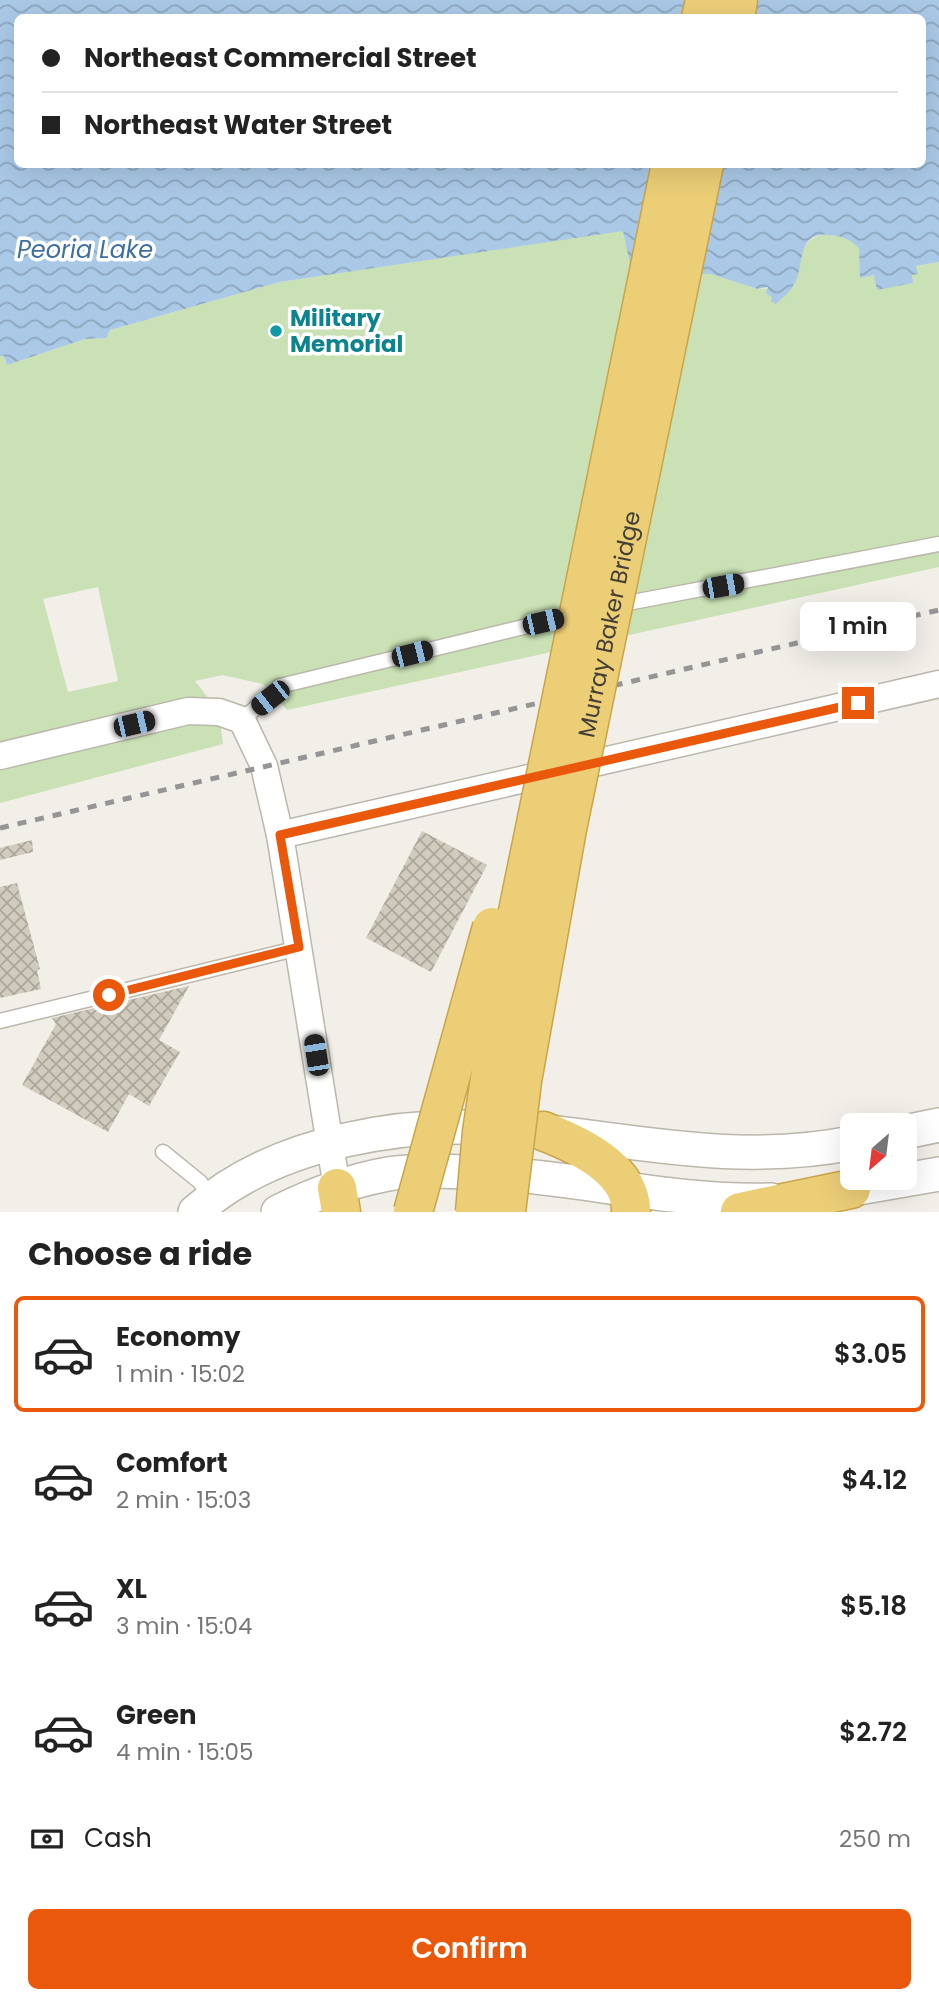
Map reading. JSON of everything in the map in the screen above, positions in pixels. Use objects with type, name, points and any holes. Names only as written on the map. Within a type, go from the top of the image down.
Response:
[{"type":"highway","name":"Murray Baker Bridge","points":[[475,1212],[497,1023],[527,860],[670,168]]},
{"type":"highway","name":"Murray Baker Bridge","points":[[506,1212],[529,1133],[567,829],[703,168]]},
{"type":"highway","points":[[413,1212],[489,933],[527,860]]},
{"type":"highway","points":[[515,1212],[529,1133],[570,1141],[598,1159],[627,1199]]},
{"type":"highway","points":[[740,1212],[846,1190]]},
{"type":"street","points":[[280,835],[939,684]]},
{"type":"street","points":[[0,756],[188,711],[219,712],[242,720],[264,766],[280,835],[339,1200]]},
{"type":"street","points":[[917,1130],[939,1125]]},
{"type":"street","points":[[203,1205],[264,1166],[330,1145],[436,1127],[529,1133],[737,1154],[792,1152],[840,1145]]},
{"type":"street","points":[[278,1212],[339,1200],[389,1174],[413,1171],[493,1172],[627,1199],[787,1199],[845,1190]]},
{"type":"street","points":[[917,1178],[939,1174]]},
{"type":"lane","points":[[242,720],[280,686],[622,603],[939,544]]},
{"type":"lane","points":[[0,1021],[272,956],[299,947]]},
{"type":"lane","points":[[163,1152],[200,1182],[203,1205]]},
{"type":"green space","points":[[624,230],[632,273],[710,274],[758,289],[794,287],[807,244],[820,235],[843,237],[860,248],[860,278],[874,275],[913,283],[911,275],[916,266],[939,262],[939,567],[287,710],[263,684],[222,675],[195,681],[219,712],[223,744],[0,803],[0,356],[4,355],[7,365],[85,339],[107,338],[110,330],[280,282]],"holes":[[[98,587],[118,681],[68,692],[43,599]]]},
{"type":"water","name":"Peoria Lake","points":[[0,0],[939,0],[939,262],[916,266],[918,274],[912,275],[913,283],[877,290],[874,275],[860,278],[859,248],[856,245],[838,236],[818,235],[806,245],[796,280],[776,304],[771,302],[772,297],[766,293],[768,287],[758,289],[710,274],[632,273],[623,231],[280,282],[110,330],[107,338],[85,339],[7,365],[4,356],[0,356]]},
{"type":"building","points":[[422,831],[487,865],[431,972],[366,938]]},
{"type":"building","points":[[32,840],[33,852],[0,860],[0,848]]},
{"type":"building","points":[[17,883],[40,969],[37,970],[41,989],[0,998],[0,887]]},
{"type":"building","points":[[189,986],[159,1040],[180,1052],[149,1106],[129,1094],[108,1132],[22,1085],[56,1024],[52,1018]]},
{"type":"railway","points":[[0,828],[939,610]]},
{"type":"place","name":"Military Memorial","points":[[276,331]]},
{"type":"route","points":[[109,995],[272,956],[299,947],[280,835],[858,703]]}]
